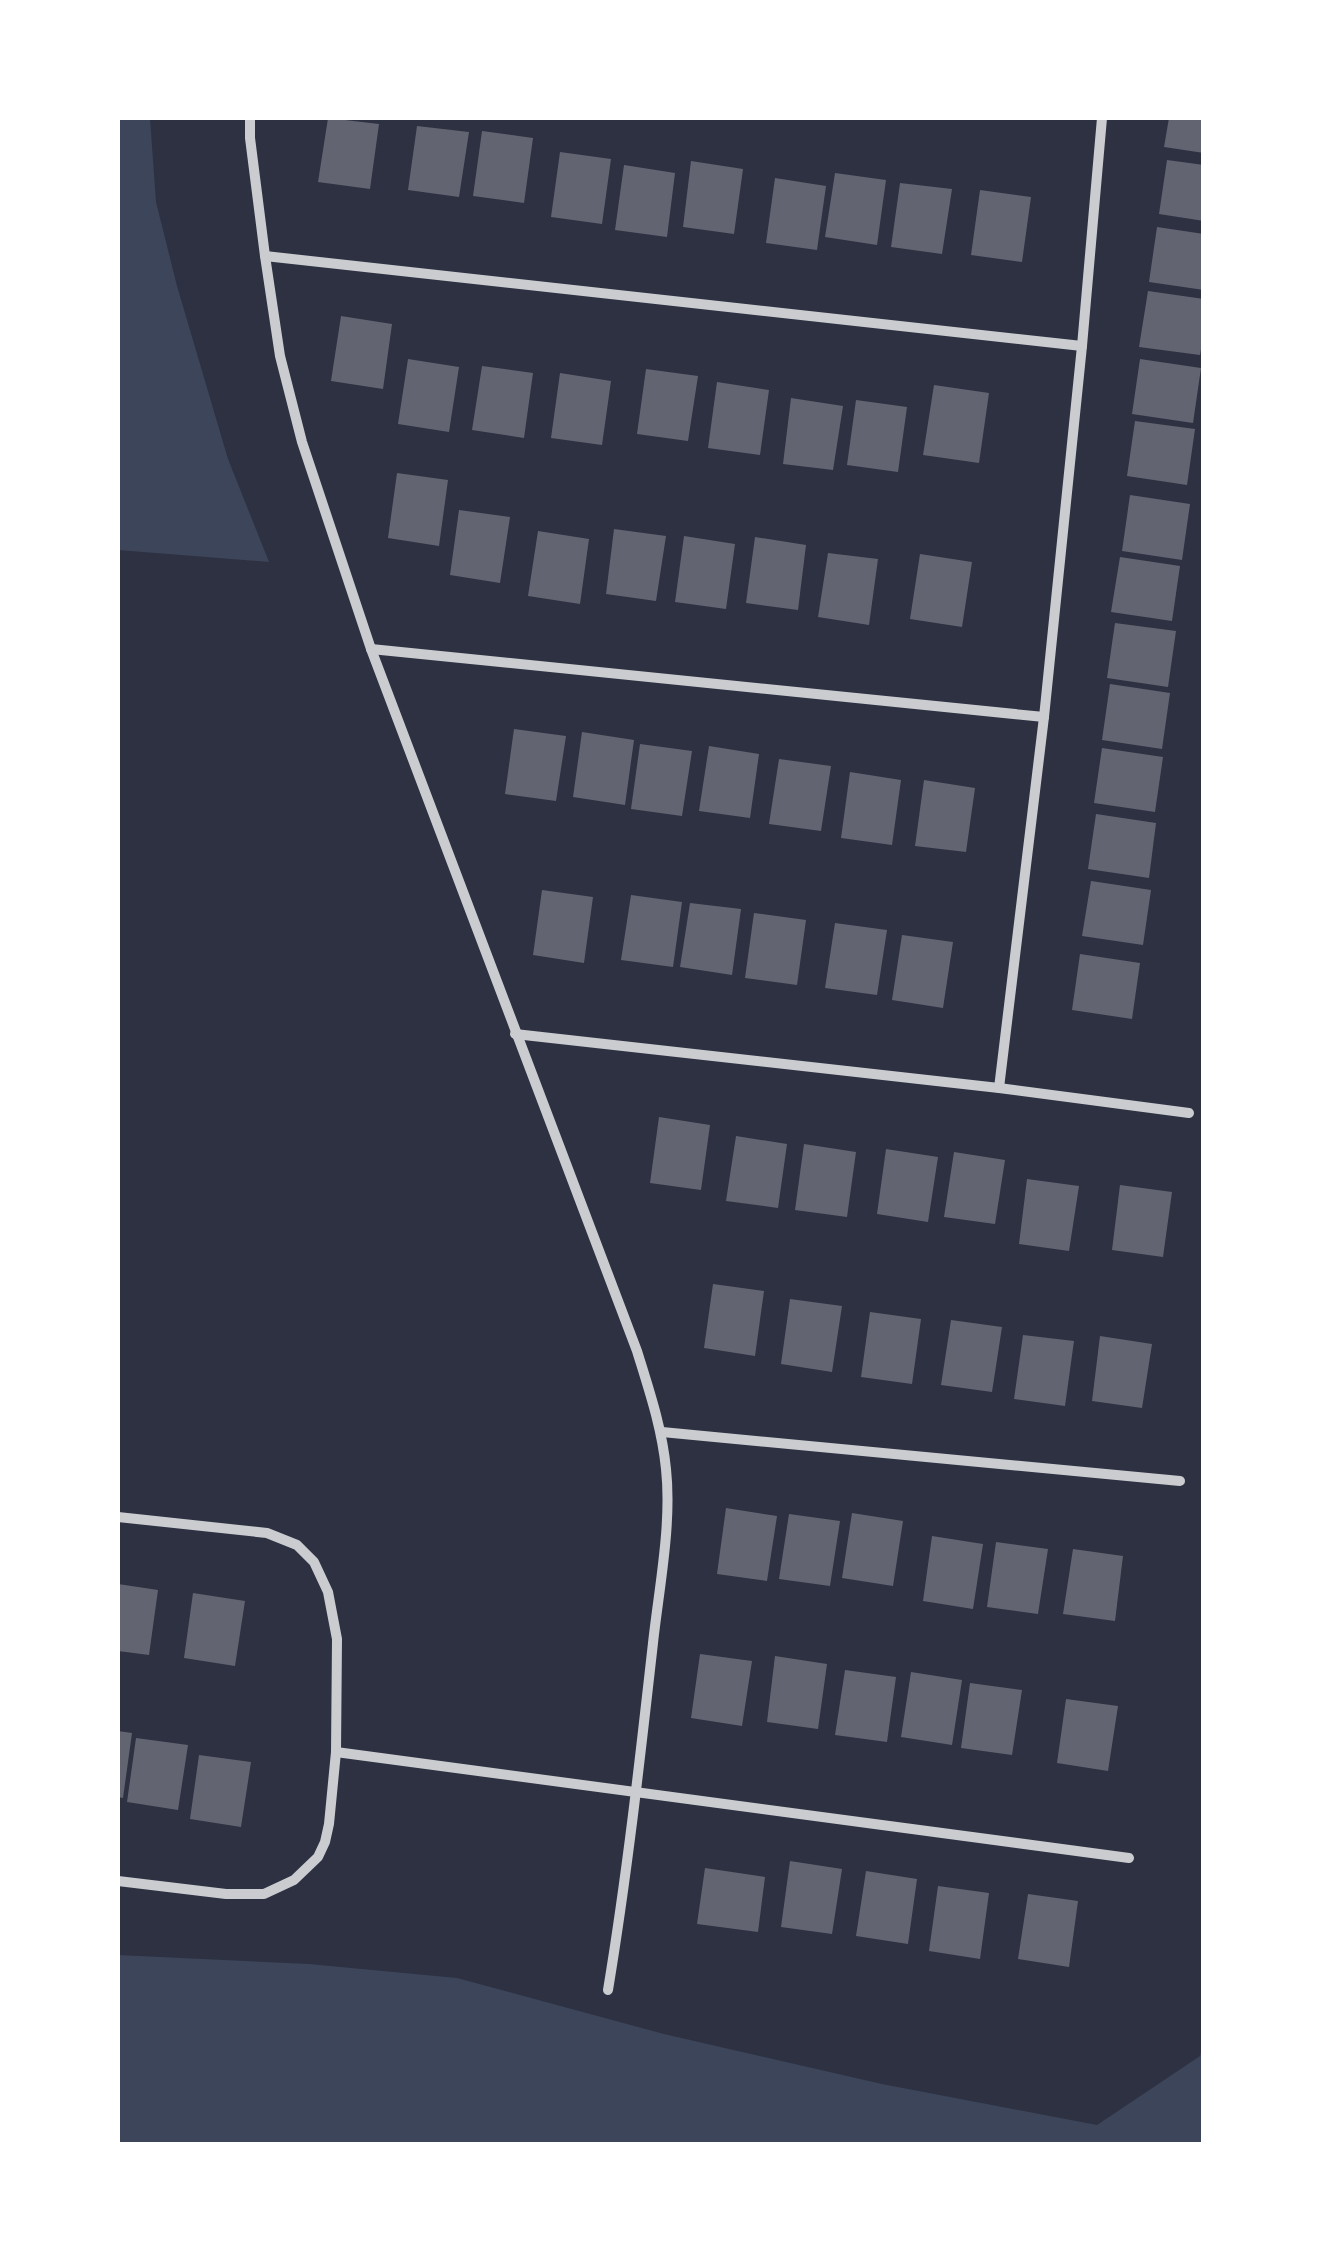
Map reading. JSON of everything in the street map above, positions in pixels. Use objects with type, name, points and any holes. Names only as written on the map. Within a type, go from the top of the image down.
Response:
[{"type":"street","points":[[250,118],[280,356],[302,442],[372,649],[637,1351],[662,1432],[667,1474],[666,1523],[636,1794],[608,1990]]},
{"type":"street","points":[[999,1088],[1044,717],[1102,118]]},
{"type":"street","points":[[265,256],[1082,346]]},
{"type":"street","points":[[372,649],[1044,717]]},
{"type":"street","points":[[515,1034],[999,1088],[1188,1114]]},
{"type":"street","points":[[662,1432],[1180,1482]]},
{"type":"street","points":[[118,1516],[267,1533],[298,1545],[314,1562],[328,1592],[337,1639],[336,1752],[326,1842],[318,1858],[294,1880],[264,1894],[226,1894],[118,1881]]},
{"type":"street","points":[[336,1752],[1129,1858]]},
{"type":"shaded area","points":[[118,118],[150,118],[156,202],[177,286],[228,459],[269,562],[118,550]]},
{"type":"shaded area","points":[[118,1955],[309,1964],[457,1978],[664,2034],[882,2084],[1097,2125],[1200,2056],[1203,2044],[1203,2144],[118,2144]]},
{"type":"building","points":[[328,118],[379,124],[370,189],[318,182]]},
{"type":"building","points":[[1169,118],[1204,118],[1204,153],[1164,147]]},
{"type":"building","points":[[417,126],[469,132],[459,197],[408,190]]},
{"type":"building","points":[[482,131],[533,138],[524,203],[473,196]]},
{"type":"building","points":[[560,152],[611,159],[602,224],[551,217]]},
{"type":"building","points":[[1167,160],[1204,165],[1204,221],[1159,214]]},
{"type":"building","points":[[691,161],[743,169],[734,234],[683,227]]},
{"type":"building","points":[[624,165],[675,173],[667,237],[615,230]]},
{"type":"building","points":[[835,173],[886,180],[877,245],[825,237]]},
{"type":"building","points":[[775,178],[826,186],[817,250],[766,243]]},
{"type":"building","points":[[900,183],[952,189],[942,254],[891,247]]},
{"type":"building","points":[[980,190],[1031,197],[1022,262],[971,255]]},
{"type":"building","points":[[1157,227],[1204,234],[1204,290],[1149,282]]},
{"type":"building","points":[[1148,291],[1204,299],[1200,355],[1139,347]]},
{"type":"building","points":[[341,316],[392,324],[383,389],[331,381]]},
{"type":"building","points":[[408,359],[459,367],[449,432],[398,424]]},
{"type":"building","points":[[1140,359],[1201,368],[1193,423],[1132,414]]},
{"type":"building","points":[[482,366],[533,373],[524,438],[472,430]]},
{"type":"building","points":[[646,369],[698,376],[688,441],[637,434]]},
{"type":"building","points":[[560,373],[611,381],[602,445],[551,438]]},
{"type":"building","points":[[717,382],[769,390],[760,455],[708,448]]},
{"type":"building","points":[[934,385],[989,393],[979,463],[923,455]]},
{"type":"building","points":[[791,398],[843,406],[833,470],[783,464]]},
{"type":"building","points":[[856,400],[907,407],[898,472],[847,465]]},
{"type":"building","points":[[1135,421],[1195,429],[1187,485],[1127,476]]},
{"type":"building","points":[[397,473],[448,480],[439,546],[388,538]]},
{"type":"building","points":[[1130,495],[1190,504],[1182,560],[1122,551]]},
{"type":"building","points":[[459,510],[510,517],[500,583],[450,575]]},
{"type":"building","points":[[614,529],[666,536],[656,601],[606,594]]},
{"type":"building","points":[[538,531],[589,539],[580,604],[528,596]]},
{"type":"building","points":[[684,536],[735,544],[726,609],[675,602]]},
{"type":"building","points":[[755,537],[806,545],[798,610],[746,603]]},
{"type":"building","points":[[828,553],[878,559],[869,625],[818,617]]},
{"type":"building","points":[[920,554],[972,562],[962,627],[910,619]]},
{"type":"building","points":[[1120,557],[1180,566],[1172,621],[1111,612]]},
{"type":"building","points":[[1115,623],[1176,631],[1168,687],[1107,678]]},
{"type":"building","points":[[1110,684],[1170,693],[1162,749],[1102,740]]},
{"type":"building","points":[[514,729],[566,736],[556,801],[505,794]]},
{"type":"building","points":[[582,732],[634,740],[625,805],[573,797]]},
{"type":"building","points":[[640,744],[692,751],[682,816],[631,809]]},
{"type":"building","points":[[709,746],[759,754],[750,818],[699,811]]},
{"type":"building","points":[[1102,748],[1163,757],[1155,812],[1094,803]]},
{"type":"building","points":[[779,759],[831,766],[821,831],[769,824]]},
{"type":"building","points":[[850,772],[901,780],[892,845],[841,838]]},
{"type":"building","points":[[924,780],[975,788],[966,852],[915,846]]},
{"type":"building","points":[[1096,814],[1156,823],[1149,878],[1088,869]]},
{"type":"building","points":[[1091,881],[1151,890],[1143,945],[1082,936]]},
{"type":"building","points":[[542,890],[593,897],[584,963],[533,955]]},
{"type":"building","points":[[631,895],[682,902],[673,967],[621,960]]},
{"type":"building","points":[[690,903],[741,909],[732,975],[680,967]]},
{"type":"building","points":[[754,913],[806,920],[797,985],[745,978]]},
{"type":"building","points":[[835,923],[887,930],[877,995],[825,988]]},
{"type":"building","points":[[902,935],[953,942],[943,1008],[892,1000]]},
{"type":"building","points":[[1080,954],[1140,963],[1132,1019],[1072,1010]]},
{"type":"building","points":[[659,1117],[710,1125],[701,1190],[650,1183]]},
{"type":"building","points":[[736,1136],[787,1144],[778,1208],[726,1201]]},
{"type":"building","points":[[804,1144],[856,1152],[847,1217],[795,1210]]},
{"type":"building","points":[[886,1149],[938,1157],[928,1222],[877,1214]]},
{"type":"building","points":[[954,1152],[1005,1160],[995,1224],[944,1217]]},
{"type":"building","points":[[1027,1179],[1079,1186],[1069,1251],[1019,1244]]},
{"type":"building","points":[[1120,1185],[1172,1192],[1163,1257],[1112,1250]]},
{"type":"building","points":[[713,1284],[764,1291],[755,1356],[704,1348]]},
{"type":"building","points":[[790,1299],[842,1306],[832,1372],[781,1364]]},
{"type":"building","points":[[870,1312],[921,1319],[912,1384],[861,1377]]},
{"type":"building","points":[[951,1320],[1002,1327],[992,1392],[941,1385]]},
{"type":"building","points":[[1023,1335],[1074,1341],[1065,1406],[1014,1399]]},
{"type":"building","points":[[1100,1336],[1152,1344],[1142,1408],[1092,1401]]},
{"type":"building","points":[[726,1508],[777,1516],[767,1581],[717,1574]]},
{"type":"building","points":[[852,1513],[903,1521],[893,1586],[842,1578]]},
{"type":"building","points":[[789,1514],[840,1521],[830,1586],[779,1579]]},
{"type":"building","points":[[932,1536],[983,1544],[973,1609],[923,1601]]},
{"type":"building","points":[[996,1542],[1048,1549],[1038,1614],[987,1607]]},
{"type":"building","points":[[1073,1549],[1123,1556],[1115,1621],[1063,1614]]},
{"type":"building","points":[[118,1584],[158,1590],[149,1655],[118,1651]]},
{"type":"building","points":[[193,1593],[245,1601],[235,1666],[184,1658]]},
{"type":"building","points":[[700,1654],[752,1661],[742,1726],[691,1718]]},
{"type":"building","points":[[775,1656],[827,1664],[818,1729],[767,1722]]},
{"type":"building","points":[[845,1670],[896,1677],[887,1742],[835,1735]]},
{"type":"building","points":[[911,1672],[962,1680],[952,1745],[901,1737]]},
{"type":"building","points":[[970,1683],[1022,1690],[1012,1755],[961,1748]]},
{"type":"building","points":[[1066,1699],[1118,1706],[1108,1771],[1057,1763]]},
{"type":"building","points":[[118,1731],[132,1733],[123,1798],[118,1797]]},
{"type":"building","points":[[136,1738],[188,1745],[178,1810],[127,1802]]},
{"type":"building","points":[[199,1755],[251,1762],[241,1827],[190,1819]]},
{"type":"building","points":[[790,1861],[842,1869],[832,1934],[781,1927]]},
{"type":"building","points":[[705,1868],[765,1877],[758,1932],[697,1924]]},
{"type":"building","points":[[866,1871],[917,1879],[908,1944],[856,1936]]},
{"type":"building","points":[[938,1886],[989,1893],[980,1959],[929,1951]]},
{"type":"building","points":[[1028,1894],[1078,1901],[1069,1967],[1018,1959]]}]
